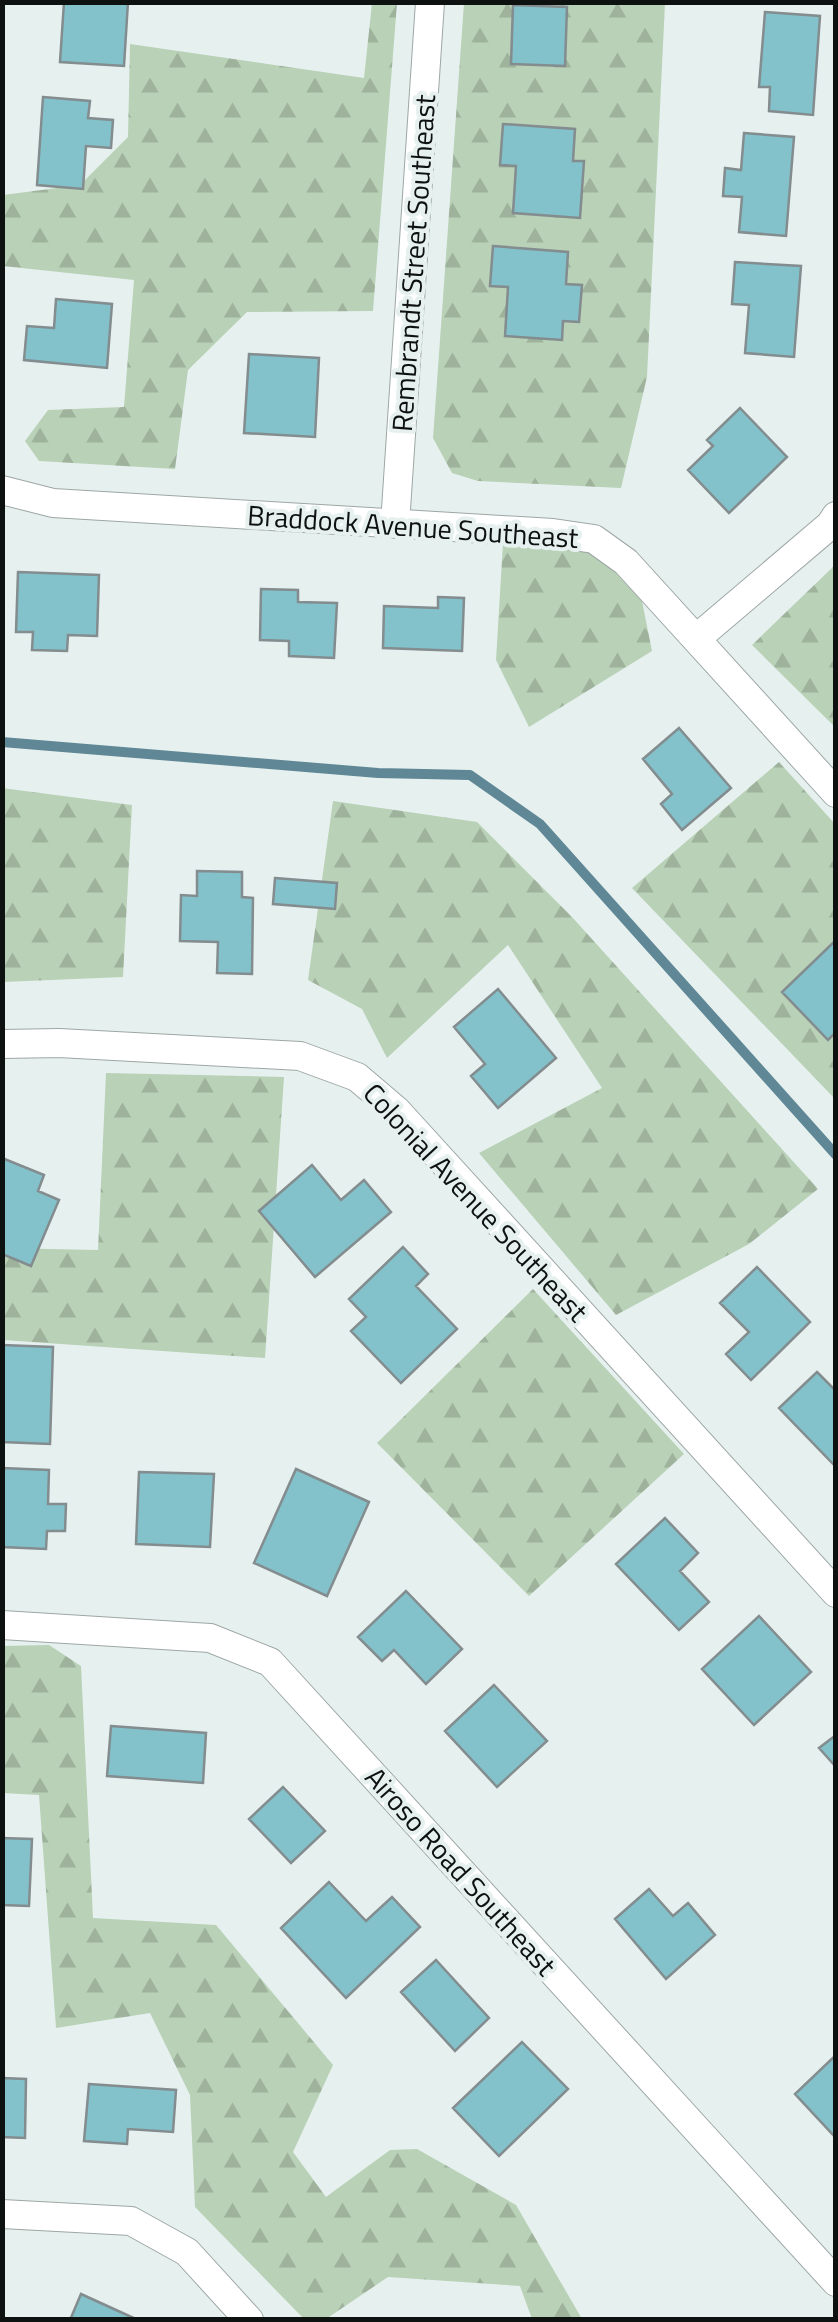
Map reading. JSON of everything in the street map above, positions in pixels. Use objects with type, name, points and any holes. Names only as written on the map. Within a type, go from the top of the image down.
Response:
[{"type":"street","name":"Rembrandt Street Southeast","points":[[395,524],[430,2]]},
{"type":"street","name":"Braddock Avenue Southeast","points":[[2,490],[53,503],[552,533],[594,539],[626,562],[836,794]]},
{"type":"street","points":[[697,638],[836,516]]},
{"type":"street","name":"Colonial Avenue Southeast","points":[[2,1044],[59,1043],[300,1056],[357,1077],[397,1111],[836,1592]]},
{"type":"street","name":"Airoso Road Southeast","points":[[2,1625],[210,1638],[270,1662],[836,2282]]},
{"type":"street","points":[[2,2214],[131,2221],[187,2252],[249,2320]]},
{"type":"green space","points":[[372,3],[397,3],[373,311],[247,312],[188,370],[175,469],[39,461],[25,441],[48,410],[124,407],[134,280],[3,266],[3,195],[80,185],[128,137],[130,44],[364,78]]},
{"type":"green space","points":[[464,3],[665,3],[647,377],[621,488],[478,481],[452,473],[433,438]]},
{"type":"green space","points":[[503,543],[596,552],[642,601],[652,651],[529,727],[496,660]]},
{"type":"green space","points":[[835,565],[835,727],[752,645]]},
{"type":"green space","points":[[779,762],[835,824],[835,1099],[632,888]]},
{"type":"green space","points":[[2,788],[132,805],[123,977],[3,982]]},
{"type":"green space","points":[[333,801],[477,822],[572,917],[818,1189],[749,1244],[616,1315],[479,1153],[602,1088],[508,945],[387,1058],[362,1009],[308,980]]},
{"type":"green space","points":[[106,1073],[284,1077],[265,1358],[3,1340],[2,1248],[98,1250]]},
{"type":"green space","points":[[533,1289],[684,1454],[529,1596],[377,1443]]},
{"type":"green space","points":[[49,1645],[81,1666],[93,1918],[216,1925],[333,2065],[293,2152],[326,2197],[390,2150],[417,2149],[516,2205],[582,2319],[532,2319],[520,2286],[388,2277],[326,2319],[304,2319],[195,2207],[190,2095],[150,2013],[56,2028],[39,1795],[2,1793],[3,1646]]},
{"type":"building","points":[[64,2],[128,2],[124,66],[60,62]]},
{"type":"building","points":[[513,5],[567,7],[565,66],[511,64]]},
{"type":"building","points":[[765,12],[820,16],[813,115],[769,111],[770,87],[759,87]]},
{"type":"building","points":[[43,97],[90,101],[88,118],[113,120],[111,148],[86,146],[83,189],[37,185]]},
{"type":"building","points":[[503,124],[575,129],[573,161],[584,161],[580,218],[513,213],[516,166],[500,165]]},
{"type":"building","points":[[744,133],[794,137],[786,236],[739,232],[742,197],[723,196],[725,168],[741,170]]},
{"type":"building","points":[[493,246],[568,252],[566,284],[582,285],[579,322],[563,321],[562,340],[505,336],[508,287],[490,286]]},
{"type":"building","points":[[735,262],[801,266],[794,357],[745,353],[749,305],[732,304]]},
{"type":"building","points":[[56,299],[112,304],[107,368],[24,360],[27,326],[54,328]]},
{"type":"building","points":[[249,354],[319,358],[315,437],[244,433]]},
{"type":"building","points":[[740,408],[787,457],[729,513],[688,470],[713,446],[707,440]]},
{"type":"building","points":[[18,572],[99,575],[97,636],[68,635],[67,651],[32,650],[33,632],[16,632]]},
{"type":"building","points":[[261,589],[298,590],[298,602],[337,603],[334,658],[289,656],[289,641],[260,640]]},
{"type":"building","points":[[438,597],[464,598],[462,651],[383,648],[384,606],[438,608]]},
{"type":"building","points":[[679,728],[731,788],[682,830],[661,804],[672,794],[643,759]]},
{"type":"building","points":[[197,871],[242,872],[242,897],[253,898],[252,974],[217,973],[218,942],[180,941],[181,895],[197,896]]},
{"type":"building","points":[[275,878],[337,883],[335,909],[273,904]]},
{"type":"building","points":[[836,940],[836,1032],[828,1040],[782,992]]},
{"type":"building","points":[[498,989],[556,1058],[498,1108],[471,1076],[485,1064],[454,1027]]},
{"type":"building","points":[[2,1158],[44,1175],[38,1191],[59,1200],[31,1266],[2,1254]]},
{"type":"building","points":[[312,1165],[341,1200],[364,1180],[391,1212],[315,1277],[259,1211]]},
{"type":"building","points":[[403,1247],[428,1274],[416,1286],[457,1329],[401,1383],[351,1331],[366,1317],[349,1299]]},
{"type":"building","points":[[757,1267],[810,1322],[751,1380],[726,1354],[749,1332],[720,1303]]},
{"type":"building","points":[[2,1345],[53,1347],[50,1444],[2,1442]]},
{"type":"building","points":[[817,1372],[836,1391],[836,1467],[779,1408]]},
{"type":"building","points":[[2,1468],[49,1470],[48,1504],[66,1504],[65,1531],[47,1531],[46,1549],[2,1547]]},
{"type":"building","points":[[296,1469],[369,1502],[327,1596],[254,1563]]},
{"type":"building","points":[[139,1472],[214,1474],[210,1547],[136,1544]]},
{"type":"building","points":[[665,1518],[698,1553],[680,1571],[709,1602],[679,1630],[616,1564]]},
{"type":"building","points":[[406,1591],[462,1649],[426,1684],[394,1650],[382,1661],[358,1637]]},
{"type":"building","points":[[759,1616],[811,1672],[754,1725],[702,1669]]},
{"type":"building","points":[[494,1685],[547,1741],[497,1787],[445,1731]]},
{"type":"building","points":[[111,1726],[206,1733],[203,1783],[107,1776]]},
{"type":"building","points":[[836,1735],[836,1767],[819,1748]]},
{"type":"building","points":[[283,1787],[325,1831],[291,1863],[249,1819]]},
{"type":"building","points":[[2,1838],[32,1839],[29,1906],[2,1905]]},
{"type":"building","points":[[329,1882],[366,1921],[392,1897],[420,1927],[346,1998],[281,1928]]},
{"type":"building","points":[[649,1889],[673,1916],[688,1903],[715,1935],[666,1979],[615,1919]]},
{"type":"building","points":[[436,1960],[489,2018],[455,2051],[401,1992]]},
{"type":"building","points":[[522,2042],[568,2089],[499,2156],[453,2108]]},
{"type":"building","points":[[836,2055],[836,2138],[795,2094]]},
{"type":"building","points":[[2,2078],[26,2079],[25,2138],[2,2137]]},
{"type":"building","points":[[89,2084],[176,2090],[173,2132],[128,2129],[127,2144],[84,2141]]},
{"type":"building","points":[[81,2294],[138,2320],[70,2320]]},
{"type":"waterway","points":[[2,742],[378,773],[470,775],[540,824],[836,1155]]}]
